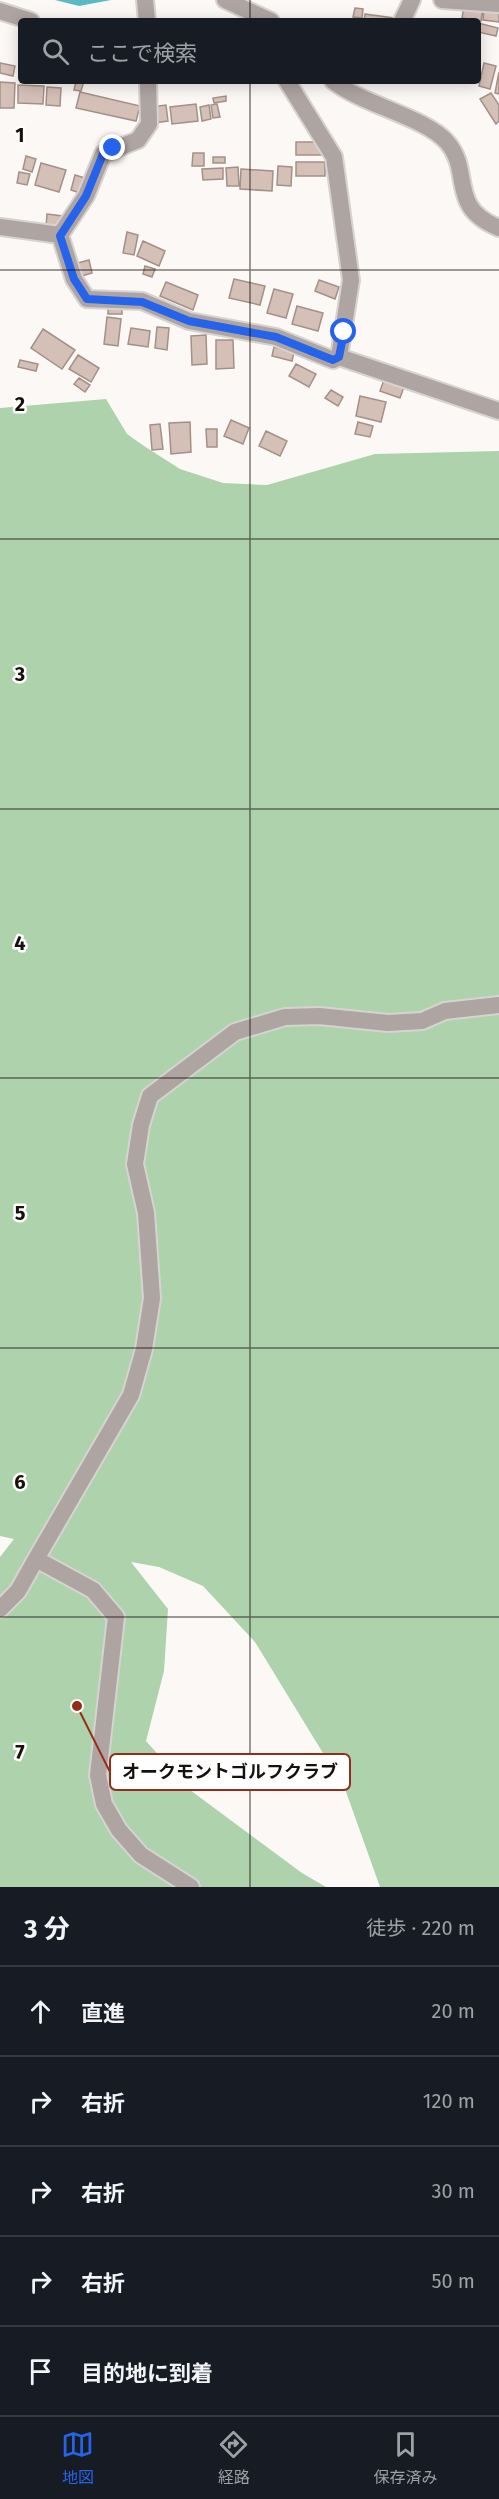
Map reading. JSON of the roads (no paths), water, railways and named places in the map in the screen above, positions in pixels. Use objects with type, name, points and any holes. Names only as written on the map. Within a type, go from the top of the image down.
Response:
[{"type":"street","points":[[145,0],[147,18]]},
{"type":"street","points":[[225,0],[264,18]]},
{"type":"street","points":[[403,18],[412,0]]},
{"type":"street","points":[[442,0],[499,4]]},
{"type":"street","points":[[8,8],[26,18]]},
{"type":"street","points":[[60,236],[86,196],[103,154],[138,140],[149,124],[148,84]]},
{"type":"street","points":[[289,84],[334,157],[351,280],[339,357]]},
{"type":"street","points":[[338,84],[360,98],[427,128],[445,140],[456,159],[467,201],[480,217],[499,228]]},
{"type":"street","points":[[0,227],[60,236]]},
{"type":"street","points":[[60,236],[74,279],[87,299],[142,302],[189,321],[276,337],[333,360],[339,357],[499,411]]},
{"type":"street","points":[[0,1609],[18,1591],[131,1395],[144,1349],[152,1298],[146,1213],[135,1164],[141,1125],[150,1096],[235,1032],[275,1020],[319,1016],[388,1023],[422,1021],[445,1011],[499,1005]]},
{"type":"street","points":[[36,1559],[93,1590],[116,1617],[98,1775],[104,1804],[119,1830],[141,1855],[191,1887]]},
{"type":"water","points":[[55,0],[111,0],[79,6]]},
{"type":"place","name":"オークモントゴルフクラブ","points":[[77,1706]]}]
